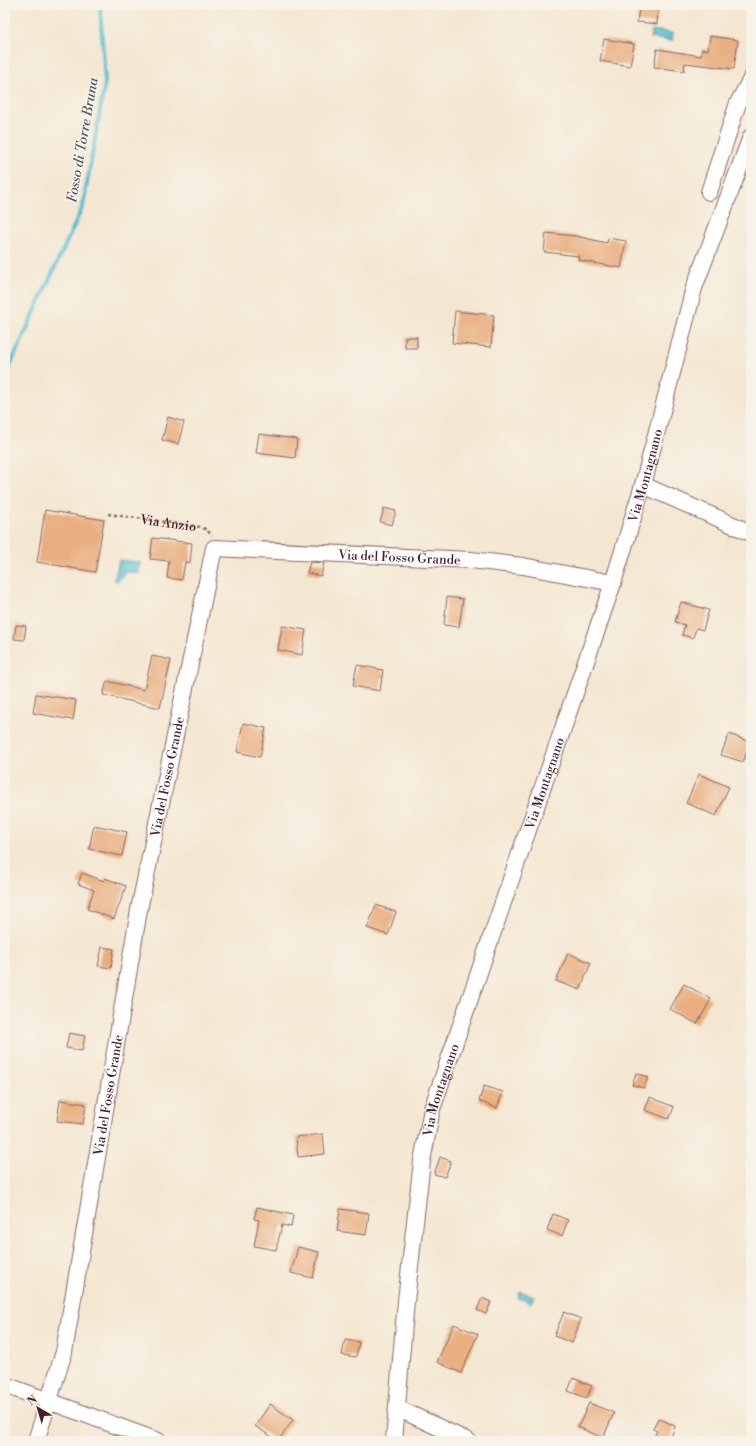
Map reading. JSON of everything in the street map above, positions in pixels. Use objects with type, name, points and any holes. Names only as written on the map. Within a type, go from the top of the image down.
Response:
[{"type":"street","points":[[709,192],[738,103],[751,79]]},
{"type":"street","name":"Via Montagnano","points":[[394,1441],[406,1301],[422,1161],[431,1113],[613,583],[643,486],[694,288],[751,138]]},
{"type":"street","points":[[643,486],[751,533]]},
{"type":"street","name":"Via del Fosso Grande","points":[[36,1441],[64,1352],[139,910],[214,544],[471,560],[522,566],[613,583]]},
{"type":"street","points":[[5,1385],[158,1441]]},
{"type":"street","points":[[397,1408],[468,1441]]},
{"type":"path","name":"Via Anzio","points":[[108,514],[201,527],[211,533],[214,544]]},
{"type":"water","points":[[652,30],[673,33],[672,41],[650,38]]},
{"type":"water","points":[[119,560],[140,562],[139,573],[128,572],[118,581],[114,580]]},
{"type":"water","points":[[520,1291],[534,1296],[531,1303],[518,1298]]},
{"type":"building","points":[[639,8],[658,10],[657,24],[637,22]]},
{"type":"building","points":[[710,36],[738,40],[734,69],[685,63],[684,71],[654,67],[657,49],[701,56],[702,49],[708,50]]},
{"type":"building","points":[[604,39],[634,44],[630,66],[600,61]]},
{"type":"building","points":[[546,233],[576,236],[607,243],[608,238],[626,241],[621,268],[578,260],[579,256],[544,252]]},
{"type":"building","points":[[455,311],[494,315],[491,347],[452,343]]},
{"type":"building","points":[[405,337],[417,337],[417,348],[405,348]]},
{"type":"building","points":[[168,417],[184,422],[178,444],[162,440]]},
{"type":"building","points":[[259,434],[297,439],[295,458],[256,453]]},
{"type":"building","points":[[384,508],[396,511],[392,525],[380,522]]},
{"type":"building","points":[[45,510],[104,520],[95,572],[37,562]]},
{"type":"building","points":[[153,538],[192,543],[190,563],[185,562],[182,580],[167,578],[169,561],[150,559]]},
{"type":"building","points":[[310,562],[324,563],[321,576],[307,573]]},
{"type":"building","points":[[447,597],[463,599],[459,627],[444,625]]},
{"type":"building","points":[[681,602],[709,610],[703,630],[696,628],[693,638],[682,635],[685,625],[675,622]]},
{"type":"building","points":[[16,625],[26,626],[24,640],[14,639]]},
{"type":"building","points":[[282,626],[306,630],[302,655],[278,650]]},
{"type":"building","points":[[152,656],[171,660],[160,708],[103,695],[107,681],[144,690]]},
{"type":"building","points":[[357,665],[383,670],[380,691],[353,686]]},
{"type":"building","points":[[36,694],[76,700],[73,720],[33,713]]},
{"type":"building","points":[[243,723],[266,728],[260,757],[237,752]]},
{"type":"building","points":[[729,734],[750,742],[743,762],[721,755]]},
{"type":"building","points":[[699,774],[729,787],[716,816],[686,803]]},
{"type":"building","points":[[94,825],[127,832],[122,856],[89,849]]},
{"type":"building","points":[[82,873],[104,881],[105,878],[126,886],[114,919],[87,909],[94,890],[78,884]]},
{"type":"building","points":[[376,905],[396,912],[388,935],[367,928]]},
{"type":"building","points":[[102,947],[114,949],[111,968],[98,966]]},
{"type":"building","points":[[568,953],[591,963],[580,990],[556,981]]},
{"type":"building","points":[[684,984],[711,999],[697,1024],[670,1009]]},
{"type":"building","points":[[69,1033],[85,1036],[82,1051],[66,1048]]},
{"type":"building","points":[[636,1073],[648,1077],[644,1088],[632,1085]]},
{"type":"building","points":[[484,1086],[503,1092],[497,1108],[479,1101]]},
{"type":"building","points":[[650,1097],[674,1107],[669,1119],[645,1110]]},
{"type":"building","points":[[60,1100],[86,1104],[83,1124],[57,1121]]},
{"type":"building","points":[[323,1134],[325,1154],[298,1157],[296,1137]]},
{"type":"building","points":[[440,1157],[451,1161],[445,1177],[434,1174]]},
{"type":"building","points":[[257,1207],[293,1215],[291,1227],[282,1225],[276,1250],[254,1246],[259,1220],[254,1219]]},
{"type":"building","points":[[340,1209],[369,1213],[366,1235],[337,1231]]},
{"type":"building","points":[[553,1214],[568,1220],[562,1236],[547,1230]]},
{"type":"building","points":[[298,1247],[319,1252],[313,1278],[291,1273]]},
{"type":"building","points":[[482,1298],[491,1302],[486,1314],[477,1310]]},
{"type":"building","points":[[564,1312],[581,1319],[572,1343],[554,1336]]},
{"type":"building","points":[[454,1324],[478,1334],[461,1373],[437,1362]]},
{"type":"building","points":[[345,1340],[359,1342],[356,1357],[342,1355]]},
{"type":"building","points":[[573,1378],[592,1386],[587,1398],[568,1391]]},
{"type":"building","points":[[589,1403],[614,1413],[603,1438],[578,1427]]},
{"type":"building","points":[[270,1404],[293,1420],[278,1441],[255,1426]]},
{"type":"building","points":[[658,1418],[675,1426],[670,1441],[652,1441],[657,1431],[653,1429]]},
{"type":"waterway","name":"Fosso di Torre Bruna","points":[[5,407],[9,368],[83,206],[105,82],[100,5]]}]
